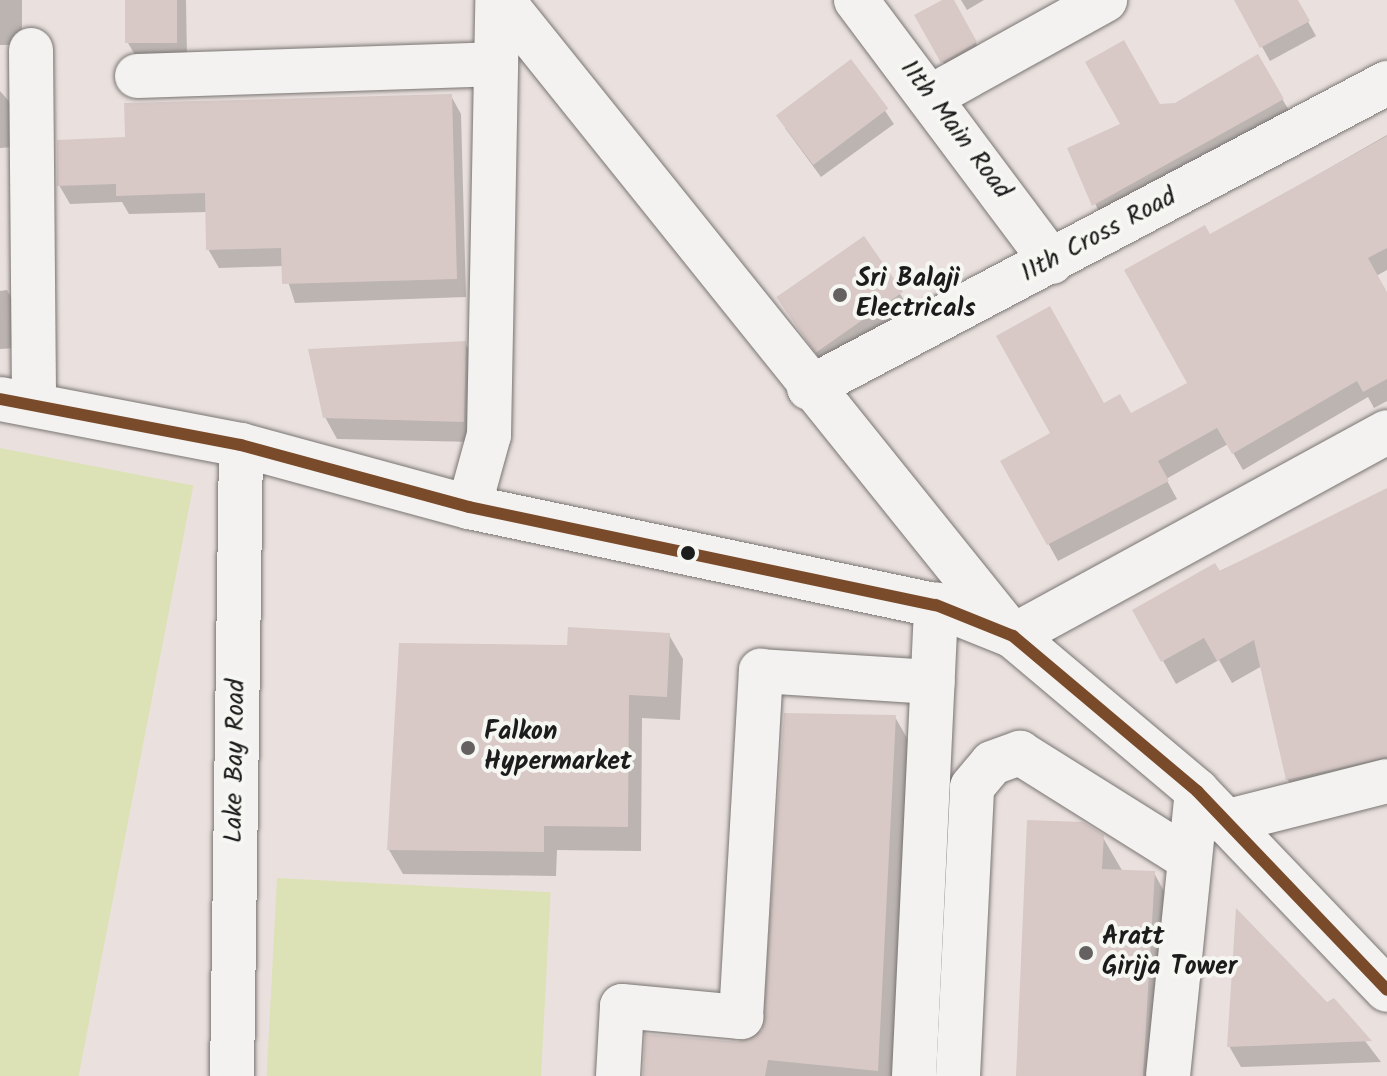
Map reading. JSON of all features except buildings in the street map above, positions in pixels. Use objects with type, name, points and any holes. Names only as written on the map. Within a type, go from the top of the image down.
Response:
[{"type":"street","points":[[469,507],[489,435],[494,64],[499,0]]},
{"type":"street","points":[[499,0],[809,388],[1013,636],[1211,807],[1387,990]]},
{"type":"street","name":"11th Main Road","points":[[856,0],[932,96],[1052,262]]},
{"type":"street","points":[[932,96],[1105,0]]},
{"type":"street","points":[[31,50],[17,402],[241,445],[469,507],[936,605],[1013,636]]},
{"type":"street","points":[[137,76],[494,64]]},
{"type":"street","name":"11th Cross Road","points":[[809,388],[1387,83]]},
{"type":"street","points":[[1013,636],[1387,432]]},
{"type":"street","name":"Lake Bay Road","points":[[232,1076],[241,445]]},
{"type":"street","points":[[914,1076],[936,605]]},
{"type":"street","points":[[618,1076],[622,1006],[741,1017],[761,671],[933,682]]},
{"type":"street","points":[[958,1076],[972,787],[992,763],[1020,753],[1189,859]]},
{"type":"street","points":[[1211,807],[1387,781]]},
{"type":"street","points":[[1168,1076],[1189,859],[1211,807]]},
{"type":"green space","points":[[0,448],[193,486],[79,1076],[0,1076]]},
{"type":"green space","points":[[277,878],[551,892],[541,1076],[267,1076]]},
{"type":"transit line","points":[[0,399],[241,445],[469,507],[936,605],[1013,636],[1197,791],[1387,990]]},
{"type":"place","name":"Sri Balaji Electricals","points":[[840,295]]},
{"type":"place","name":"Falkon Hypermarket","points":[[468,748]]},
{"type":"place","name":"Aratt Girija Tower","points":[[1086,953]]}]
